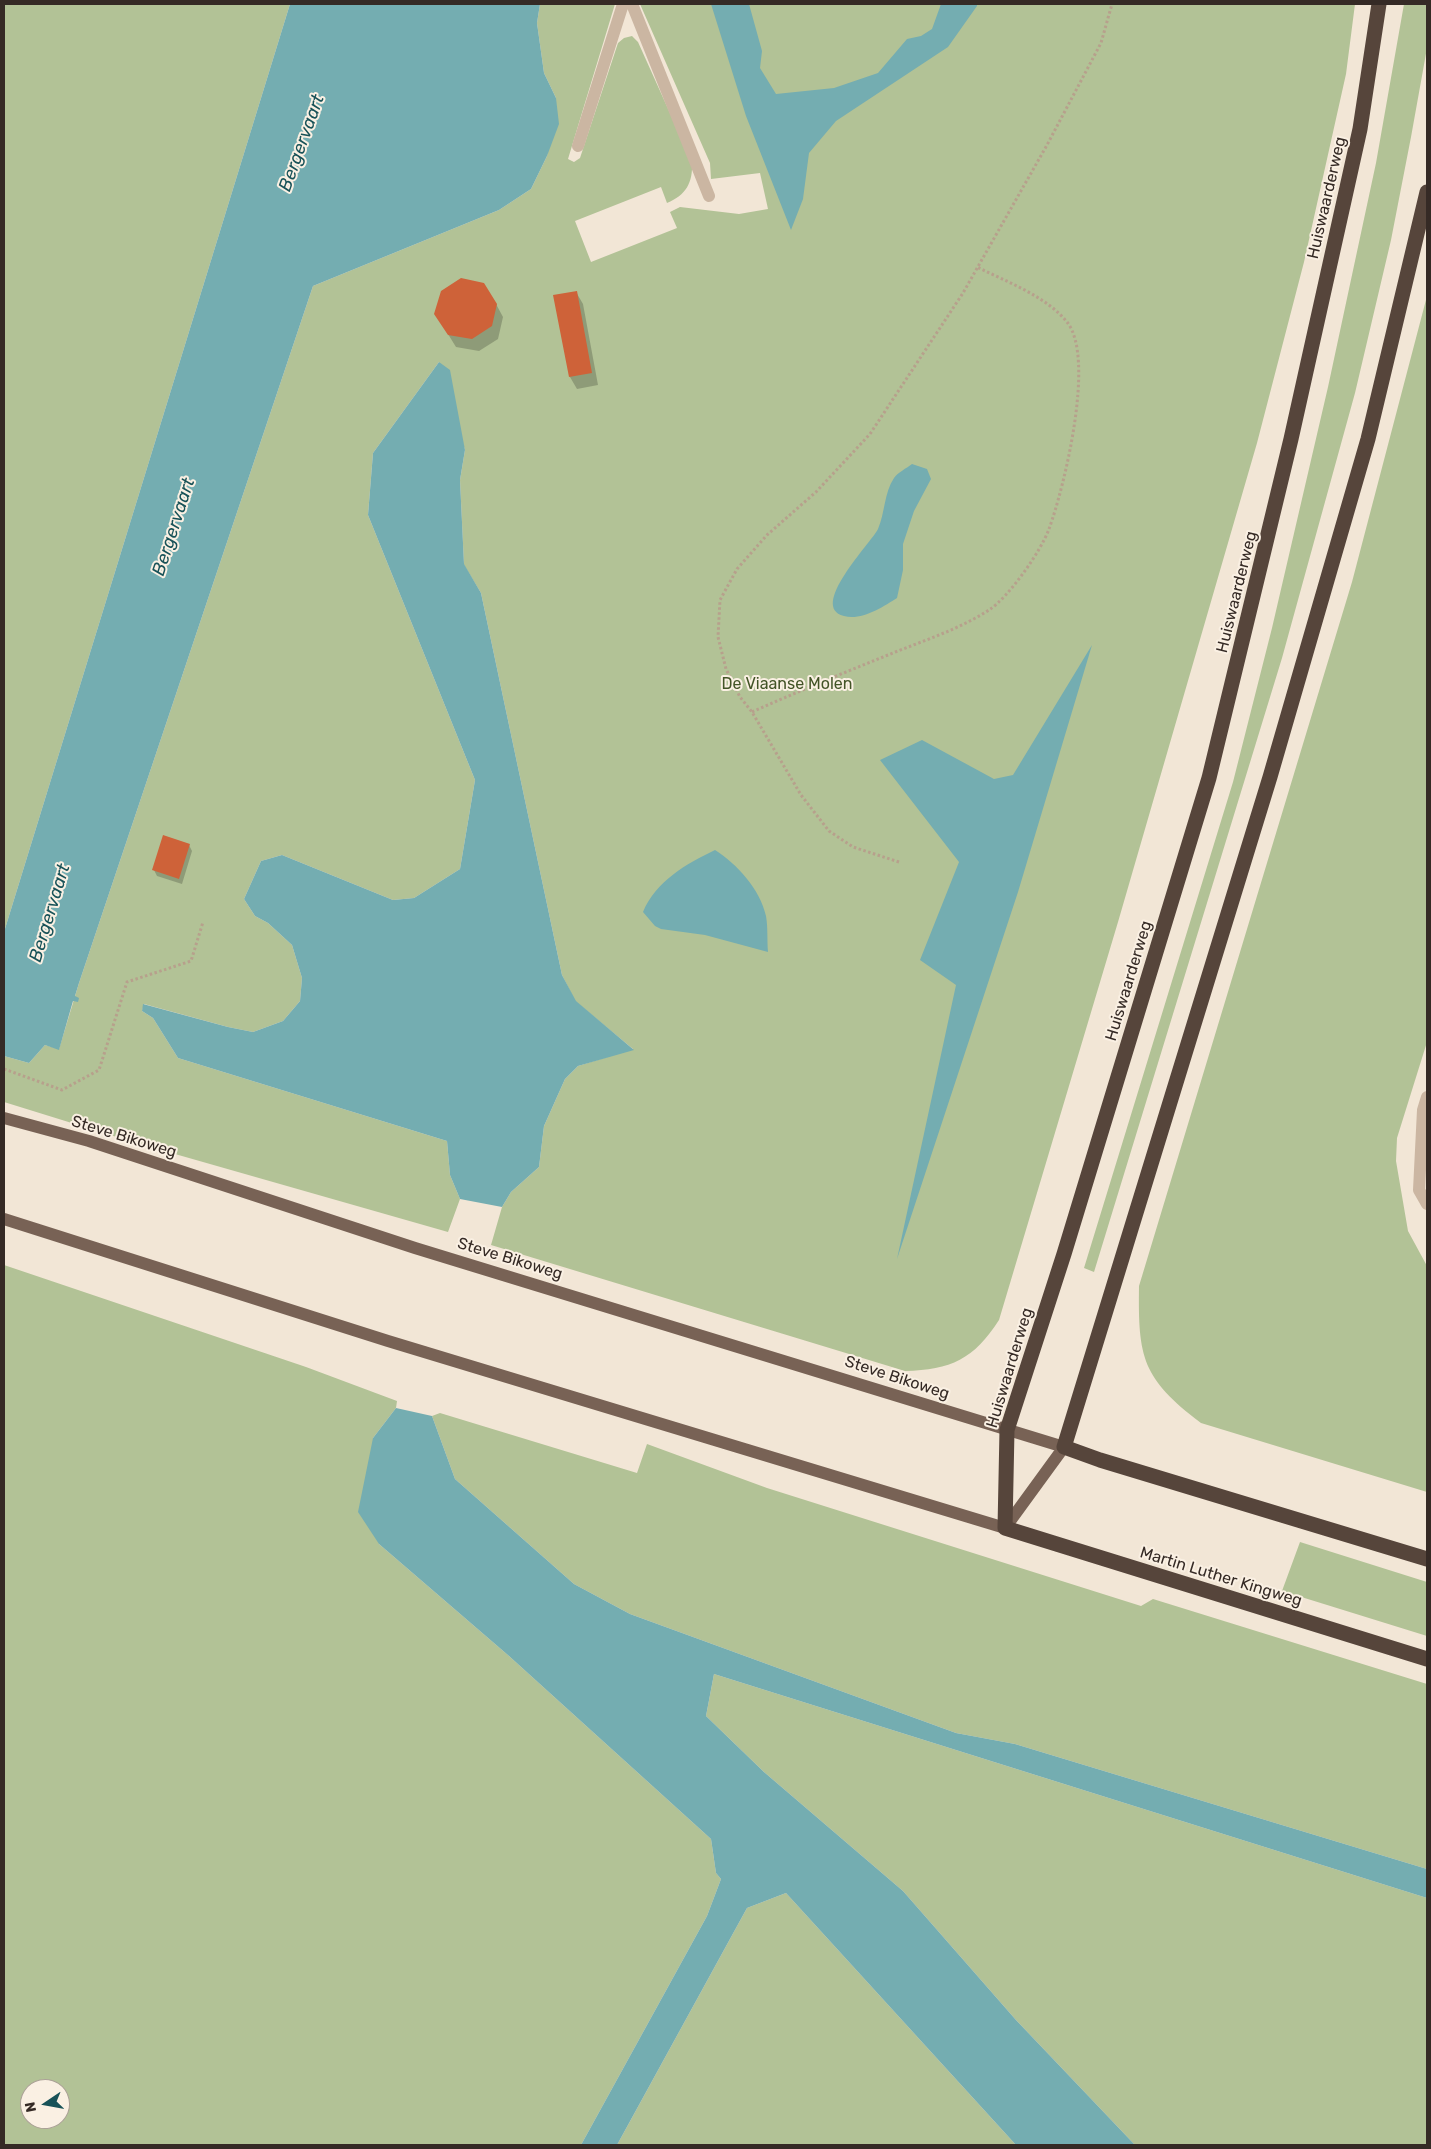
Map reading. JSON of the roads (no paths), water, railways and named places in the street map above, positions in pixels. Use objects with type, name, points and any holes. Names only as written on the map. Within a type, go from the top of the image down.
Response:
[{"type":"highway","name":"Huiswaarderweg","points":[[1005,1528],[1007,1430],[1064,1254],[1209,778],[1289,448],[1358,138],[1379,4]]},
{"type":"highway","points":[[1427,192],[1368,440],[1278,749],[1064,1447],[1427,1559]]},
{"type":"highway","name":"Martin Luther Kingweg","points":[[1005,1528],[1427,1658]]},
{"type":"main road","name":"Steve Bikoweg","points":[[4,1118],[89,1141],[415,1248],[744,1347],[1007,1430]]},
{"type":"main road","points":[[4,1219],[388,1341],[1005,1528],[1064,1447],[1007,1430]]},
{"type":"street","points":[[578,146],[623,4]]},
{"type":"street","points":[[632,4],[709,196]]},
{"type":"street","points":[[1427,1097],[1423,1110],[1419,1190],[1427,1204]]},
{"type":"water","name":"Bergervaart","points":[[290,4],[540,4],[537,23],[544,73],[556,98],[559,124],[547,156],[531,189],[499,210],[313,286],[79,983],[75,996],[79,998],[78,1002],[73,1001],[59,1050],[45,1045],[29,1063],[4,1056],[4,932]]},
{"type":"water","points":[[711,4],[749,4],[762,51],[760,68],[776,94],[834,88],[878,73],[907,39],[921,36],[932,29],[941,4],[977,4],[977,6],[948,47],[836,121],[809,153],[803,199],[791,230],[746,116]]},
{"type":"water","points":[[439,362],[450,370],[465,450],[460,480],[464,564],[481,593],[562,975],[576,1001],[634,1050],[578,1066],[565,1079],[544,1126],[539,1167],[511,1192],[502,1207],[460,1199],[450,1175],[447,1141],[178,1058],[153,1018],[142,1011],[143,1004],[253,1032],[283,1021],[300,1001],[302,978],[292,945],[268,923],[255,916],[244,899],[261,861],[282,855],[393,900],[414,898],[460,869],[475,780],[368,515],[373,453]]},
{"type":"water","points":[[912,464],[927,469],[931,479],[914,511],[903,544],[903,570],[897,598],[865,615],[857,617],[844,616],[835,610],[833,601],[837,588],[878,529],[888,490],[894,478]]},
{"type":"water","points":[[1092,645],[1018,892],[897,1259],[956,985],[920,960],[959,862],[880,760],[922,740],[994,779],[1013,775]]},
{"type":"water","points":[[715,850],[739,870],[759,896],[766,916],[768,952],[705,935],[661,929],[655,926],[643,912],[664,882],[693,861]]},
{"type":"water","points":[[396,1408],[432,1416],[455,1479],[574,1584],[630,1614],[956,1733],[1015,1744],[1427,1869],[1427,1898],[714,1674],[706,1716],[764,1772],[903,1891],[1016,2020],[1135,2145],[1016,2145],[786,1893],[747,1908],[617,2145],[581,2145],[707,1916],[721,1879],[716,1873],[711,1839],[509,1656],[379,1544],[358,1512],[373,1438]]},
{"type":"park label","name":"De Viaanse Molen","points":[[787,684]]}]
